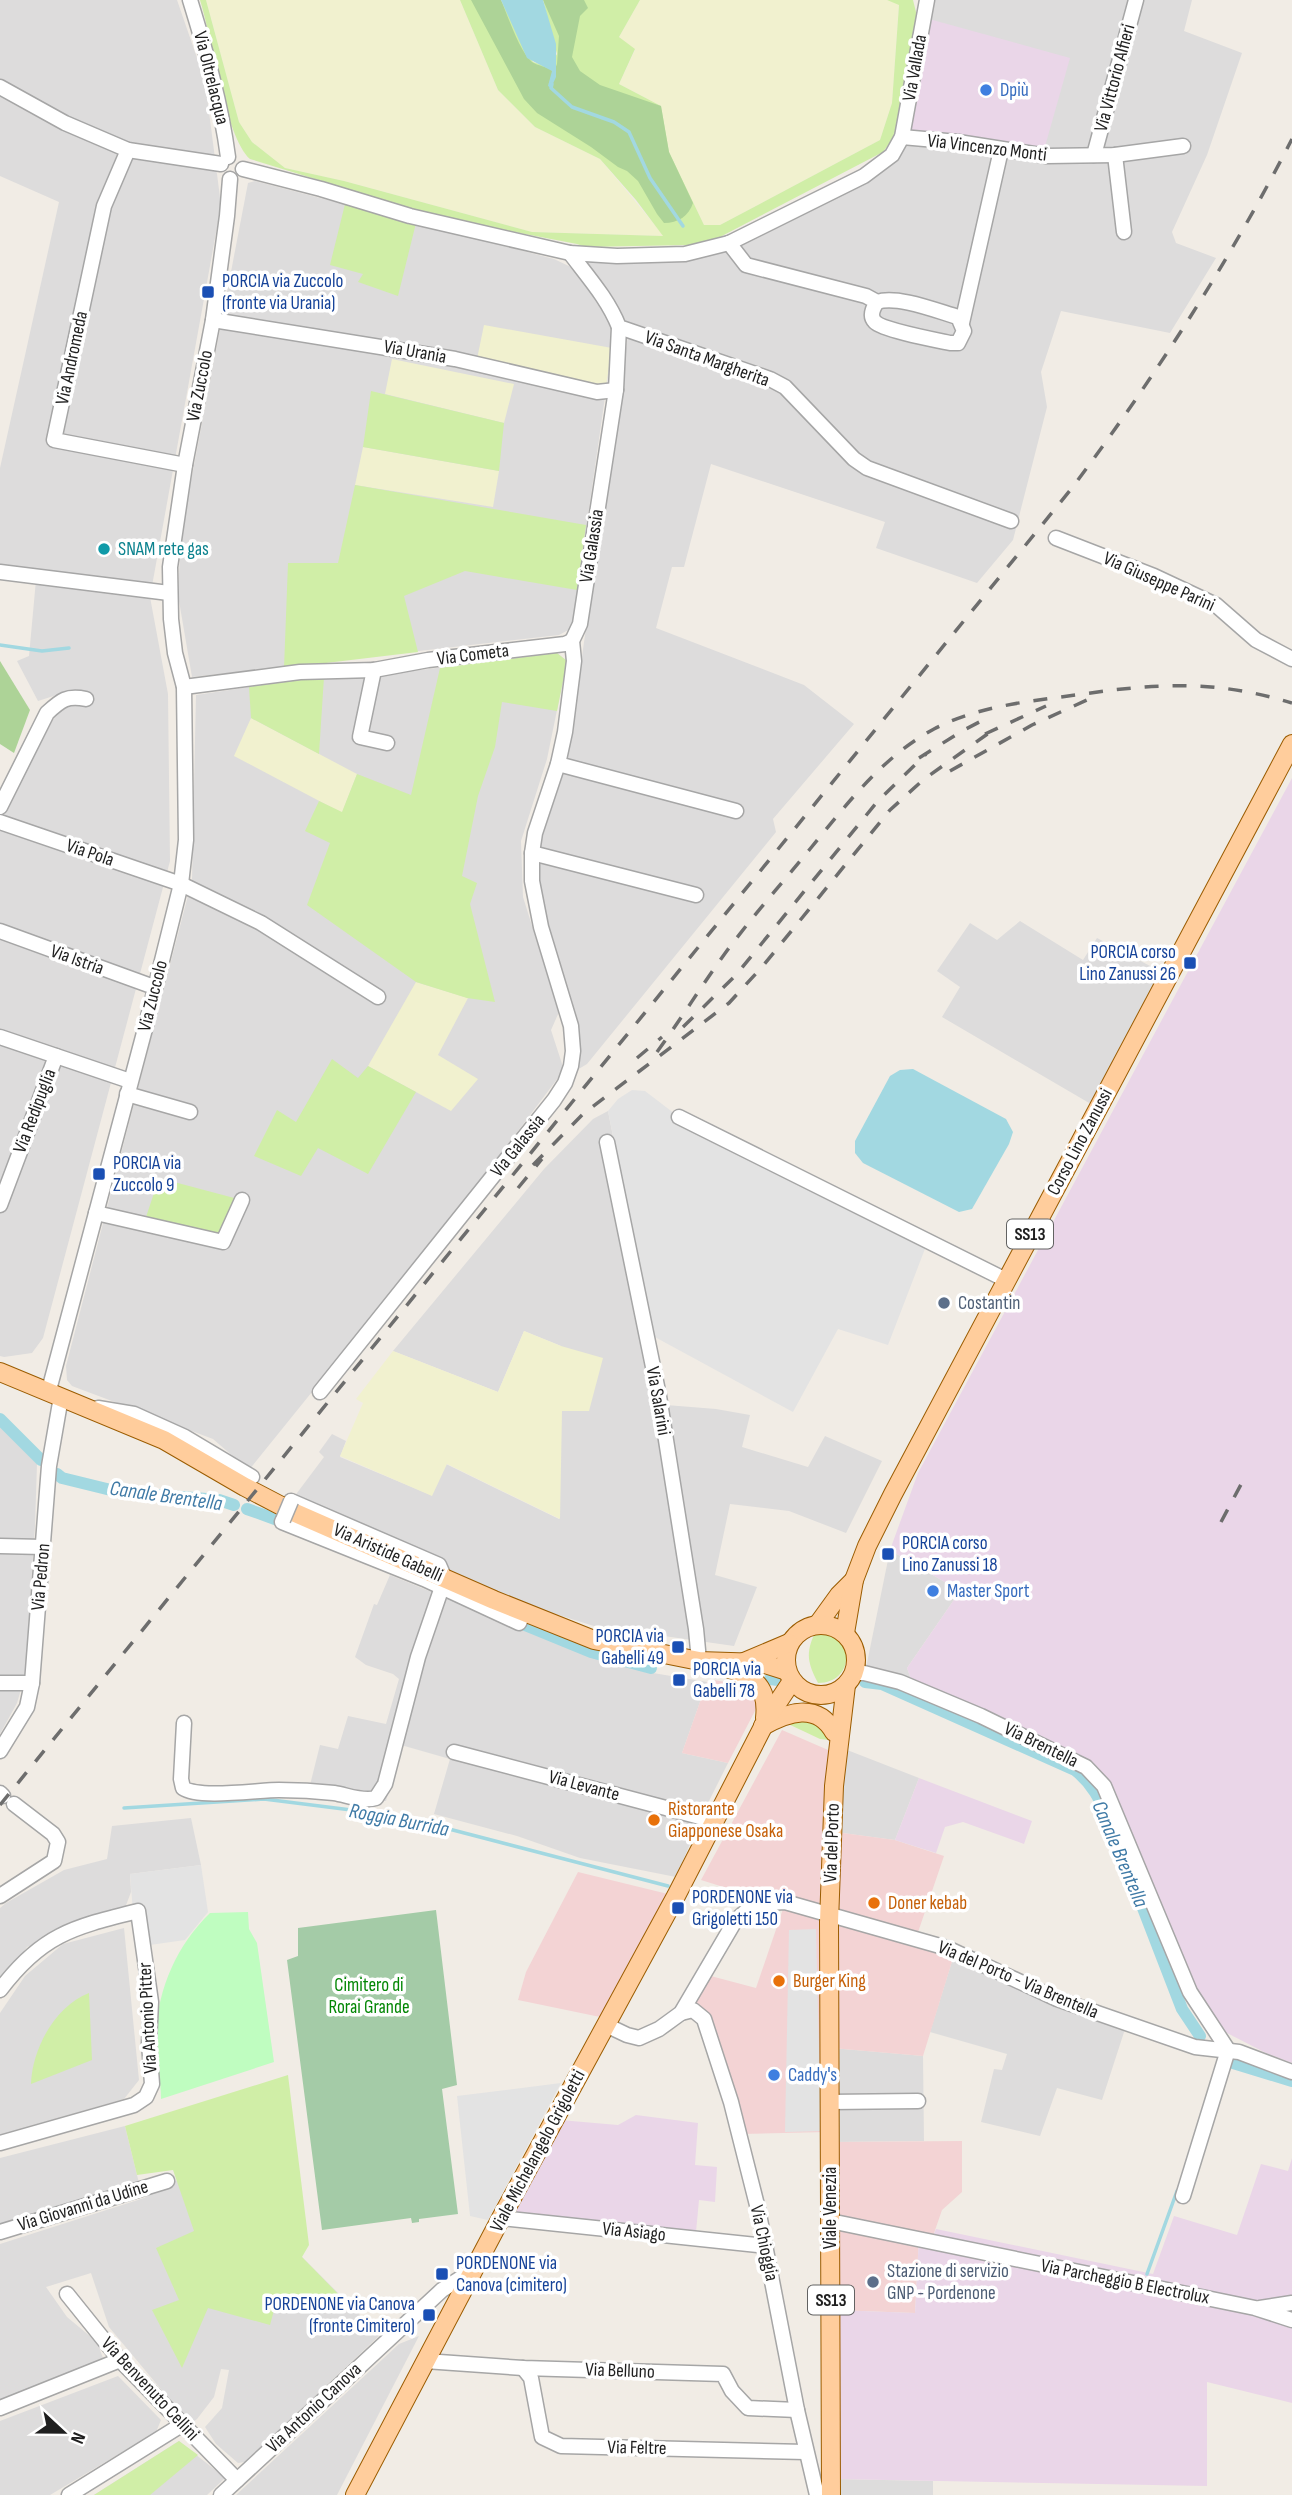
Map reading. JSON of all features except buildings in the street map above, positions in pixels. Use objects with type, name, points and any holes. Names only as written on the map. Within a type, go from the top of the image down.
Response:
[{"type":"main road","name":"Corso Lino Zanussi","points":[[845,1633],[854,1580],[867,1546],[893,1494],[1292,744]]},
{"type":"main road","name":"Via Aristide Gabelli","points":[[0,1371],[164,1440],[293,1512],[438,1581],[594,1640],[738,1671],[753,1679],[765,1695],[763,1726]]},
{"type":"main road","name":"Corso Lino Zanussi","points":[[818,1624],[839,1595],[854,1580]]},
{"type":"main road","points":[[715,1821],[763,1726],[790,1676],[786,1652],[789,1643],[801,1630],[818,1624],[837,1628],[845,1633],[854,1646],[856,1655],[850,1679],[838,1691],[814,1694],[786,1705],[763,1726]]},
{"type":"main road","name":"Via Aristide Gabelli","points":[[744,1662],[789,1643]]},
{"type":"main road","name":"Via Aristide Gabelli","points":[[704,1662],[762,1664],[790,1676]]},
{"type":"main road","points":[[790,1676],[814,1694]]},
{"type":"main road","name":"Via del Porto","points":[[836,1764],[850,1679]]},
{"type":"main road","name":"Via del Porto","points":[[814,1694],[831,1721],[834,1732],[836,1764],[829,1919]]},
{"type":"main road","points":[[763,1726],[786,1715],[806,1713],[825,1718],[834,1732]]},
{"type":"main road","name":"Viale Michelangelo Grigoletti","points":[[355,2495],[715,1821]]},
{"type":"main road","name":"Viale Venezia","points":[[829,1919],[831,2495]]},
{"type":"street","name":"Via Oltrelacqua","points":[[190,0],[224,124],[224,160]]},
{"type":"street","name":"Via Vallada","points":[[902,137],[928,0]]},
{"type":"street","name":"Via Vittorio Alfieri","points":[[1094,155],[1136,0]]},
{"type":"street","points":[[0,87],[65,123],[128,150],[224,160],[236,156],[241,160],[243,169],[238,177],[230,179],[222,173],[224,160]]},
{"type":"street","points":[[243,169],[410,216],[570,253],[617,256],[685,254],[729,243],[864,176],[892,155],[902,137]]},
{"type":"street","name":"Via Vincenzo Monti","points":[[902,137],[958,142],[1047,156],[1115,155],[1183,146]]},
{"type":"street","name":"Via Andromeda","points":[[128,150],[104,206],[54,440],[185,465]]},
{"type":"street","points":[[962,323],[1001,150]]},
{"type":"street","points":[[1115,155],[1124,232]]},
{"type":"street","name":"Via Zuccolo","points":[[55,1393],[96,1213],[181,884],[186,840],[184,687],[175,653],[169,593],[175,527],[213,320],[230,179]]},
{"type":"street","points":[[729,243],[746,265],[866,296],[877,302]]},
{"type":"street","name":"Via Santa Margherita","points":[[570,253],[601,293],[619,327],[770,379],[785,387],[854,459],[867,468],[1011,521]]},
{"type":"street","points":[[887,299],[958,317],[964,331],[958,342],[939,341],[876,324],[872,317],[877,302],[887,299]]},
{"type":"street","name":"Via Urania","points":[[213,320],[455,359],[597,391],[616,390]]},
{"type":"street","name":"Via Galassia","points":[[320,1392],[565,1083],[573,1051],[571,1026],[541,927],[532,881],[532,853],[535,833],[558,764],[570,708],[574,662],[572,641],[580,624],[616,390],[619,327]]},
{"type":"street","name":"Via Giuseppe Parini","points":[[1056,538],[1154,576],[1216,605],[1256,640],[1292,659]]},
{"type":"street","points":[[0,572],[169,593]]},
{"type":"street","name":"Via Cometa","points":[[184,687],[300,672],[374,670],[572,641]]},
{"type":"street","points":[[374,670],[360,737],[387,743]]},
{"type":"street","points":[[0,807],[47,713],[72,696],[86,699]]},
{"type":"street","points":[[558,764],[736,811]]},
{"type":"street","name":"Via Pola","points":[[0,822],[181,884],[261,923],[378,997]]},
{"type":"street","points":[[532,853],[696,895]]},
{"type":"street","name":"Via Istria","points":[[0,931],[154,987]]},
{"type":"street","points":[[0,1037],[56,1056],[190,1112]]},
{"type":"street","name":"Via Redipuglia","points":[[0,1205],[56,1056]]},
{"type":"street","points":[[679,1117],[1006,1280]]},
{"type":"street","name":"Via Salarini","points":[[607,1142],[659,1396],[696,1629],[704,1662]]},
{"type":"street","points":[[96,1213],[223,1242],[243,1200]]},
{"type":"street","name":"Via Pedron","points":[[0,1751],[27,1707],[32,1683],[55,1393]]},
{"type":"street","name":"Via Aristide Gabelli","points":[[83,1405],[134,1414],[185,1437],[252,1477]]},
{"type":"street","points":[[184,1723],[181,1779],[183,1788],[187,1791],[205,1793],[302,1790],[372,1799],[379,1796],[385,1784],[438,1581],[439,1565],[291,1501],[282,1522],[438,1581]]},
{"type":"street","points":[[0,1546],[43,1546]]},
{"type":"street","name":"Via Brentella","points":[[850,1679],[864,1673],[900,1682],[981,1716],[1086,1767],[1104,1786],[1190,1992],[1226,2057]]},
{"type":"street","points":[[0,1683],[32,1683]]},
{"type":"street","name":"Via Levante","points":[[454,1752],[715,1821]]},
{"type":"street","points":[[0,1896],[54,1861],[58,1842],[53,1834],[6,1798]]},
{"type":"street","points":[[606,2025],[639,2038],[659,2029],[681,2012],[735,1921],[751,1907],[785,1902],[829,1919]]},
{"type":"street","name":"Via Antonio Pitter","points":[[0,1990],[13,1973],[56,1936],[83,1924],[138,1910],[151,2002],[149,2043],[152,2084],[146,2097],[134,2105],[0,2143]]},
{"type":"street","name":"Via del Porto - Via Brentella","points":[[829,1919],[947,1948],[1057,2000],[1226,2057]]},
{"type":"street","name":"Via Chioggia","points":[[681,2012],[692,2010],[704,2019],[731,2102],[766,2246],[797,2410],[817,2495]]},
{"type":"street","points":[[1183,2196],[1226,2057],[1239,2052],[1292,2072]]},
{"type":"street","points":[[830,2102],[918,2101]]},
{"type":"street","name":"Via Giovanni da Udine","points":[[0,2232],[167,2181]]},
{"type":"street","name":"Via Asiago","points":[[501,2218],[766,2246]]},
{"type":"street","name":"Via Parcheggio B Electrolux","points":[[831,2221],[1255,2308],[1292,2320]]},
{"type":"street","name":"Via Antonio Canova","points":[[221,2495],[442,2290],[474,2271]]},
{"type":"street","name":"Via Benvenuto Cellini","points":[[67,2294],[120,2360],[237,2480]]},
{"type":"street","name":"Via Parcheggio B Electrolux","points":[[1255,2308],[1292,2303]]},
{"type":"street","points":[[0,2409],[120,2360]]},
{"type":"street","name":"Via Belluno","points":[[425,2361],[523,2368],[723,2374],[732,2391],[748,2408],[797,2410]]},
{"type":"street","name":"Via Feltre","points":[[523,2368],[531,2378],[542,2437],[561,2446],[806,2452]]},
{"type":"street","points":[[69,2495],[183,2424]]},
{"type":"shaded area","points":[[0,0],[177,0],[205,81],[221,205],[150,597],[168,694],[170,861],[43,1338],[32,1353],[4,1357],[0,1356],[0,823],[52,721],[66,703],[69,691],[38,701],[17,661],[29,656],[36,580],[0,568],[0,468],[59,202],[0,176]]},
{"type":"shaded area","points":[[933,0],[1192,0],[1184,31],[1242,53],[1207,155],[1172,232],[1176,243],[1216,258],[1170,333],[1061,311],[1041,372],[1047,407],[1013,540],[977,583],[876,548],[885,522],[711,464],[684,567],[672,567],[656,628],[804,685],[854,724],[773,819],[776,832],[587,1064],[572,1073],[539,890],[538,847],[572,726],[628,335],[626,321],[578,259],[695,258],[898,155]]},
{"type":"shaded area","points":[[929,19],[1070,58],[1044,150],[908,133]]},
{"type":"shaded area","points":[[255,181],[554,259],[573,268],[601,304],[610,323],[612,348],[572,628],[559,635],[192,677],[178,595],[181,533],[248,183]]},
{"type":"shaded area","points":[[557,653],[567,661],[547,759],[521,841],[523,897],[559,1012],[551,1030],[564,1070],[450,1221],[249,1470],[213,1439],[72,1386],[67,1380],[66,1366],[192,880],[196,695],[303,679],[420,670]]},
{"type":"shaded area","points":[[1292,778],[1292,2063],[1227,2033],[1203,2001],[1183,1963],[1112,1788],[1098,1768],[1076,1753],[911,1679],[907,1668],[960,1591],[890,1550],[918,1473]]},
{"type":"shaded area","points":[[1020,921],[1083,960],[1097,938],[1169,976],[1096,1107],[942,1017],[960,987],[937,971],[970,923],[997,940]]},
{"type":"shaded area","points":[[632,1090],[645,1091],[679,1117],[928,1241],[888,1345],[838,1329],[793,1412],[653,1336],[608,1111],[618,1099]]},
{"type":"shaded area","points":[[608,1111],[666,1405],[750,1415],[742,1447],[808,1467],[825,1436],[882,1461],[846,1533],[789,1511],[730,1504],[715,1575],[757,1587],[734,1646],[594,1626],[536,1608],[288,1505],[324,1457],[319,1452],[332,1434],[346,1441],[340,1457],[431,1495],[446,1464],[559,1519],[561,1346],[524,1331],[498,1392],[393,1351],[544,1169],[593,1119]]},
{"type":"shaded area","points":[[0,1426],[37,1464],[25,1676],[17,1703],[0,1734]]},
{"type":"shaded area","points":[[890,1550],[960,1591],[907,1668],[911,1679],[866,1668]]},
{"type":"shaded area","points":[[390,1575],[591,1657],[653,1673],[707,1682],[682,1753],[728,1763],[676,1877],[580,1858],[517,1836],[434,1814],[450,1759],[401,1745],[386,1801],[309,1789],[320,1745],[338,1749],[348,1716],[386,1724],[399,1679],[393,1674],[366,1665],[355,1657],[374,1604],[377,1605]]},
{"type":"shaded area","points":[[714,1680],[747,1686],[756,1693],[758,1705],[728,1763],[682,1753],[707,1682]]},
{"type":"shaded area","points":[[782,1730],[835,1753],[826,2132],[741,2134],[693,2007],[707,1975],[756,1988],[784,1906],[701,1880]]},
{"type":"shaded area","points":[[842,1748],[919,1778],[895,1840],[835,1832]]},
{"type":"shaded area","points":[[919,1778],[1032,1821],[1024,1844],[963,1822],[945,1827],[936,1853],[895,1840]]},
{"type":"shaded area","points":[[191,1818],[201,1865],[130,1874],[131,1892],[125,1908],[27,1947],[0,1986],[0,1908],[64,1870],[107,1859],[112,1826]]},
{"type":"shaded area","points":[[835,1832],[895,1840],[944,1856],[915,1941],[954,1955],[923,2056],[832,2048]]},
{"type":"shaded area","points":[[201,1865],[208,1912],[185,1940],[143,1946],[133,1912],[130,1874]]},
{"type":"shaded area","points":[[578,1872],[672,1895],[605,2018],[518,2000],[526,1972]]},
{"type":"shaded area","points":[[124,1928],[139,2080],[124,2099],[0,2135],[0,2013],[25,1976],[63,1944]]},
{"type":"shaded area","points":[[816,1929],[821,2131],[785,2132],[789,1930]]},
{"type":"shaded area","points":[[954,1955],[1126,2026],[1102,2100],[1057,2088],[1040,2136],[981,2122],[994,2069],[1002,2070],[1007,2054],[930,2032]]},
{"type":"shaded area","points":[[832,2048],[923,2056],[924,2141],[833,2142]]},
{"type":"shaded area","points":[[561,2083],[488,2220],[470,2216],[457,2096]]},
{"type":"shaded area","points":[[636,2115],[698,2123],[695,2165],[717,2167],[715,2202],[699,2200],[696,2232],[509,2213],[560,2120],[618,2125]]},
{"type":"shaded area","points":[[125,2126],[139,2183],[0,2226],[0,2158]]},
{"type":"shaded area","points":[[962,2141],[962,2192],[942,2210],[932,2239],[919,2237],[915,2313],[834,2310],[833,2142]]},
{"type":"shaded area","points":[[256,2155],[302,2257],[380,2335],[245,2462],[238,2463],[216,2444],[205,2427],[222,2408],[229,2370],[221,2369],[214,2397],[190,2424],[109,2327],[91,2273],[46,2287],[67,2317],[97,2342],[103,2358],[0,2401],[0,2244],[144,2198],[175,2181]]},
{"type":"shaded area","points":[[1292,2158],[1292,2403],[1207,2382],[1207,2486],[834,2479],[834,2310],[915,2313],[919,2237],[932,2239],[936,2229],[1153,2274],[1174,2216],[1237,2235],[1261,2164],[1288,2171]]},
{"type":"shaded area","points":[[419,2336],[337,2495],[236,2495],[399,2344]]},
{"type":"shaded area","points":[[118,2376],[161,2420],[156,2432],[50,2495],[0,2495],[0,2421]]},
{"type":"shaded area","points":[[179,2441],[225,2478],[207,2495],[94,2495]]},
{"type":"shaded area","points":[[834,2479],[933,2481],[933,2495],[834,2495]]},
{"type":"green space","points":[[200,0],[206,0],[239,122],[252,142],[285,168],[344,181],[532,232],[663,236],[600,159],[535,127],[498,90],[460,0],[501,0],[533,62],[549,67],[557,54],[543,0],[640,0],[619,37],[635,49],[619,84],[661,106],[669,152],[704,225],[720,225],[880,140],[892,103],[899,5],[887,0],[913,0],[917,16],[894,137],[883,152],[720,237],[689,245],[585,247],[442,218],[250,159],[233,130],[226,108]]},
{"type":"green space","points":[[206,0],[460,0],[498,90],[535,127],[600,159],[664,236],[532,232],[344,181],[285,168],[252,142],[239,122]]},
{"type":"green space","points":[[471,0],[501,0],[527,57],[553,71],[548,86],[557,64],[559,36],[543,0],[584,0],[588,8],[580,16],[572,57],[580,71],[600,85],[661,106],[669,152],[693,203],[686,215],[664,223],[638,181],[627,171],[537,113],[524,99]]},
{"type":"green space","points":[[640,0],[887,0],[899,4],[892,103],[880,140],[720,225],[704,225],[669,152],[661,106],[619,84],[635,50],[619,37]]},
{"type":"green space","points":[[345,204],[416,223],[398,296],[358,282],[363,274],[330,265]]},
{"type":"green space","points":[[484,325],[612,348],[606,386],[477,359]]},
{"type":"green space","points":[[392,359],[514,384],[504,423],[385,394]]},
{"type":"green space","points":[[371,391],[504,423],[499,471],[363,447]]},
{"type":"green space","points":[[363,447],[499,471],[493,507],[355,485]]},
{"type":"green space","points":[[355,485],[586,525],[577,590],[465,571],[404,596],[418,652],[284,668],[288,563],[338,563]]},
{"type":"green space","points":[[557,653],[567,661],[557,711],[502,702],[495,747],[478,796],[462,876],[477,883],[470,904],[495,1002],[467,998],[416,982],[307,905],[330,843],[305,831],[319,801],[342,812],[357,774],[411,795],[440,668]]},
{"type":"green space","points":[[0,661],[30,710],[14,753],[0,744]]},
{"type":"green space","points":[[324,677],[319,754],[251,718],[249,687]]},
{"type":"green space","points":[[251,718],[357,774],[342,813],[234,756]]},
{"type":"green space","points":[[416,982],[468,998],[438,1055],[478,1079],[451,1111],[368,1066]]},
{"type":"green space","points":[[332,1059],[358,1078],[368,1066],[416,1092],[368,1174],[318,1148],[301,1176],[254,1156],[277,1110],[296,1122]]},
{"type":"green space","points":[[159,1178],[238,1199],[221,1238],[145,1220]]},
{"type":"green space","points":[[524,1331],[561,1346],[603,1358],[589,1411],[562,1411],[560,1519],[447,1464],[432,1496],[340,1456],[363,1403],[356,1399],[393,1351],[498,1392]]},
{"type":"green space","points":[[815,1633],[829,1635],[838,1640],[844,1648],[844,1667],[839,1675],[830,1681],[818,1683],[810,1664],[809,1653]]},
{"type":"green space","points":[[814,1720],[829,1740],[820,1739],[784,1722]]},
{"type":"green space","name":"Cimitero di Rorai Grande","points":[[436,1910],[457,2085],[442,2089],[458,2214],[419,2219],[419,2222],[412,2223],[411,2218],[322,2230],[287,1960],[298,1956],[298,1928]]},
{"type":"green space","points":[[248,1912],[249,1929],[257,1943],[274,2062],[161,2099],[156,2047],[157,2022],[170,1971],[187,1940],[210,1913]]},
{"type":"green space","points":[[89,1993],[92,2060],[31,2084],[36,2057],[48,2030],[66,2008]]},
{"type":"green space","points":[[288,2075],[309,2245],[302,2257],[346,2302],[276,2303],[270,2325],[208,2308],[182,2368],[152,2310],[179,2300],[156,2248],[194,2231],[173,2170],[137,2175],[125,2126]]},
{"type":"green space","points":[[179,2441],[198,2455],[150,2495],[94,2495]]},
{"type":"water","points":[[501,0],[543,0],[556,44],[556,77],[551,88],[548,86],[552,71],[527,58]]},
{"type":"water","points":[[913,1069],[1006,1119],[1013,1132],[1009,1144],[972,1209],[959,1212],[863,1163],[855,1153],[855,1141],[890,1076],[900,1070]]},
{"type":"waterway","points":[[552,84],[551,88],[572,107],[614,122],[629,132],[650,178],[683,226]]},
{"type":"waterway","points":[[0,645],[42,651],[69,648]]},
{"type":"waterway","name":"Canale Brentella","points":[[0,1419],[41,1460]]},
{"type":"waterway","name":"Canale Brentella","points":[[57,1474],[62,1478],[119,1492],[219,1500],[234,1505]]},
{"type":"waterway","name":"Canale Brentella","points":[[247,1509],[275,1519]]},
{"type":"waterway","name":"Canale Brentella","points":[[525,1625],[591,1652],[651,1668]]},
{"type":"waterway","name":"Canale Brentella","points":[[770,1679],[778,1680]]},
{"type":"waterway","name":"Canale Brentella","points":[[865,1682],[882,1684],[1075,1770],[1087,1781],[1109,1820],[1182,2009],[1200,2036]]},
{"type":"waterway","name":"Roggia Burrida","points":[[124,1808],[264,1799],[399,1816],[668,1886]]},
{"type":"waterway","name":"Canale Brentella","points":[[1233,2063],[1292,2081]]},
{"type":"waterway","points":[[1147,2274],[1177,2191]]},
{"type":"railway","points":[[0,1805],[1072,488],[1133,404],[1190,318],[1243,230],[1292,139]]},
{"type":"railway","points":[[657,1052],[736,939],[852,799],[898,753],[934,729],[970,714],[1007,705],[1111,690],[1163,686],[1238,690],[1292,703]]},
{"type":"railway","points":[[950,771],[1032,725],[1087,700]]},
{"type":"railway","points":[[985,734],[1046,706]]},
{"type":"railway","points":[[919,758],[991,716]]},
{"type":"railway","points":[[533,1165],[583,1114],[729,1003],[762,967],[890,810],[923,780],[993,730]]},
{"type":"railway","points":[[683,1027],[736,975],[877,802],[926,754]]},
{"type":"railway","points":[[637,1058],[662,1037]]},
{"type":"railway","points":[[518,1188],[542,1159]]},
{"type":"railway","points":[[1221,1522],[1245,1477]]},
{"type":"place","name":"Dpiù","points":[[986,90]]},
{"type":"place","name":"PORCIA via Zuccolo (fronte via Urania)","points":[[208,292]]},
{"type":"place","name":"SNAM rete gas","points":[[104,549]]},
{"type":"place","name":"PORCIA corso Lino Zanussi 26","points":[[1190,963]]},
{"type":"place","name":"PORCIA via Zuccolo 9","points":[[99,1174]]},
{"type":"place","name":"Costantin","points":[[944,1303]]},
{"type":"place","name":"PORCIA corso Lino Zanussi 18","points":[[888,1554]]},
{"type":"place","name":"Master Sport","points":[[933,1591]]},
{"type":"place","name":"PORCIA via Gabelli 49","points":[[678,1647]]},
{"type":"place","name":"PORCIA via Gabelli 78","points":[[679,1680]]},
{"type":"place","name":"Ristorante Giapponese Osaka","points":[[654,1820]]},
{"type":"place","name":"Doner kebab","points":[[874,1903]]},
{"type":"place","name":"PORDENONE via Grigoletti 150","points":[[678,1908]]},
{"type":"place","name":"Burger King","points":[[779,1981]]},
{"type":"place","name":"Caddy's","points":[[774,2075]]},
{"type":"place","name":"PORDENONE via Canova (cimitero)","points":[[442,2274]]},
{"type":"place","name":"Stazione di servizio GNP - Pordenone","points":[[873,2282]]},
{"type":"place","name":"PORDENONE via Canova (fronte Cimitero)","points":[[429,2315]]}]
